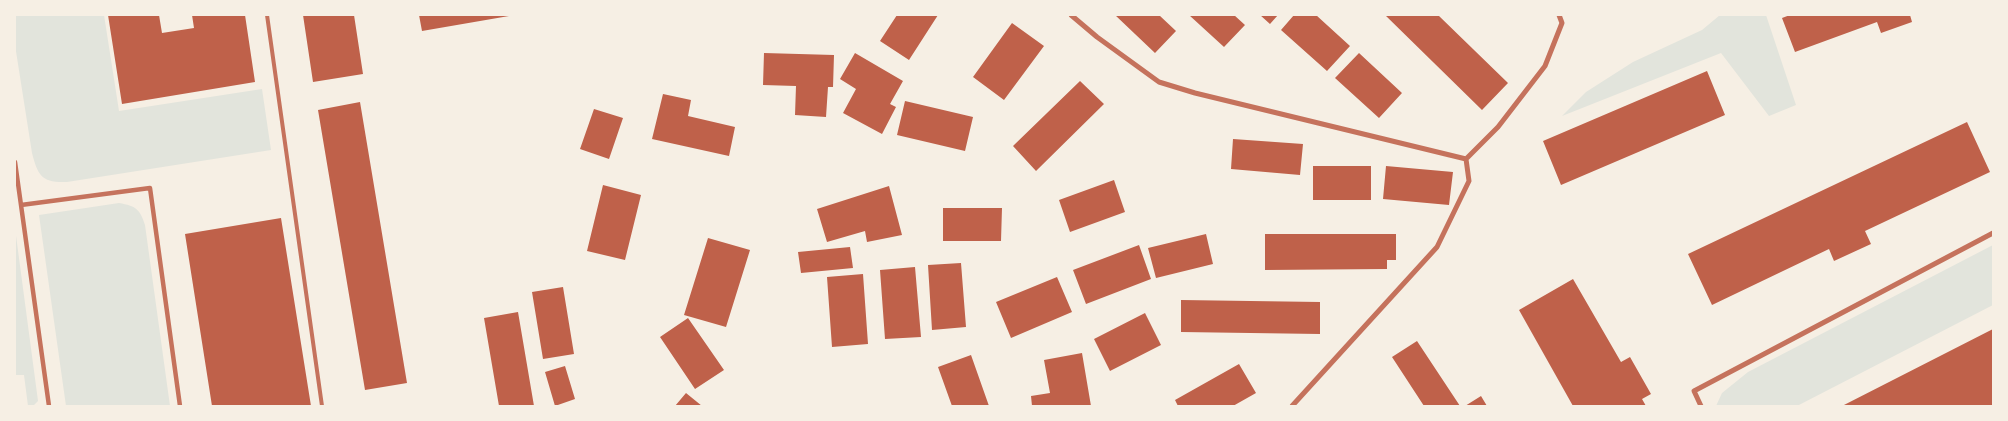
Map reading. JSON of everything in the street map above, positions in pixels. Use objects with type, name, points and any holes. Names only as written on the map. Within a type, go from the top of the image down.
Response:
[{"type":"street","points":[[1071,15],[1097,37],[1159,82],[1195,93],[1466,159]]},
{"type":"street","points":[[1466,159],[1498,128],[1545,66],[1562,23],[1559,15]]},
{"type":"street","points":[[1292,406],[1438,247],[1469,181],[1466,159]]},
{"type":"street","points":[[15,162],[49,406]]},
{"type":"street","points":[[21,205],[150,188],[180,406]]},
{"type":"street","points":[[1701,406],[1694,391],[1993,233]]},
{"type":"lane","points":[[267,15],[322,406]]},
{"type":"shaded area","points":[[15,15],[104,15],[119,111],[262,89],[271,150],[67,182],[52,181],[42,177],[36,167],[32,153],[15,45]]},
{"type":"shaded area","points":[[1720,15],[1766,15],[1796,105],[1769,116],[1721,53],[1562,116],[1586,92],[1633,62],[1702,30]]},
{"type":"shaded area","points":[[119,203],[130,205],[136,209],[145,225],[170,406],[66,406],[39,215]]},
{"type":"shaded area","points":[[15,228],[38,401],[33,406],[28,406],[24,375],[15,375]]},
{"type":"shaded area","points":[[1993,245],[1993,305],[1797,406],[1716,406],[1722,393],[1748,372]]},
{"type":"building","points":[[108,15],[159,15],[162,33],[194,28],[192,15],[245,15],[255,82],[122,104]]},
{"type":"building","points":[[303,15],[354,15],[363,74],[313,82]]},
{"type":"building","points":[[419,15],[508,15],[509,16],[422,31]]},
{"type":"building","points":[[897,15],[938,15],[909,60],[880,41]]},
{"type":"building","points":[[1115,15],[1159,15],[1176,31],[1155,53]]},
{"type":"building","points":[[1189,15],[1234,15],[1245,25],[1224,47]]},
{"type":"building","points":[[1260,15],[1278,15],[1270,24]]},
{"type":"building","points":[[1294,15],[1316,15],[1350,46],[1327,71],[1281,30]]},
{"type":"building","points":[[1385,15],[1438,15],[1508,83],[1482,110]]},
{"type":"building","points":[[1790,15],[1910,15],[1912,22],[1881,33],[1877,22],[1795,52],[1782,18]]},
{"type":"building","points":[[1012,23],[1044,46],[1004,100],[973,77]]},
{"type":"building","points":[[764,53],[834,55],[833,87],[828,87],[826,117],[795,115],[796,86],[763,85]]},
{"type":"building","points":[[855,53],[903,81],[890,104],[896,107],[882,134],[843,113],[856,89],[840,79]]},
{"type":"building","points":[[1359,53],[1402,93],[1379,118],[1335,78]]},
{"type":"building","points":[[1707,71],[1725,115],[1561,185],[1543,141]]},
{"type":"building","points":[[1080,81],[1104,104],[1036,171],[1013,146]]},
{"type":"building","points":[[663,94],[691,100],[688,116],[735,127],[729,156],[652,139]]},
{"type":"building","points":[[905,101],[973,117],[965,151],[897,135]]},
{"type":"building","points":[[360,102],[407,383],[365,390],[318,110]]},
{"type":"building","points":[[594,109],[623,118],[609,159],[580,149]]},
{"type":"building","points":[[1967,122],[1990,172],[1865,231],[1871,244],[1834,261],[1829,249],[1712,305],[1688,254]]},
{"type":"building","points":[[1233,139],[1303,144],[1300,175],[1231,169]]},
{"type":"building","points":[[1313,166],[1371,166],[1371,200],[1313,200]]},
{"type":"building","points":[[1386,166],[1453,172],[1449,205],[1383,199]]},
{"type":"building","points":[[1114,180],[1125,212],[1070,232],[1059,200]]},
{"type":"building","points":[[603,185],[641,195],[625,260],[587,251]]},
{"type":"building","points":[[889,186],[902,235],[867,242],[865,231],[827,242],[817,209]]},
{"type":"building","points":[[943,208],[1002,208],[1001,241],[943,241]]},
{"type":"building","points":[[281,218],[311,406],[212,406],[185,234]]},
{"type":"building","points":[[1206,234],[1213,264],[1156,278],[1148,248]]},
{"type":"building","points":[[1265,234],[1396,234],[1396,260],[1387,260],[1387,269],[1265,270]]},
{"type":"building","points":[[708,238],[750,250],[726,327],[684,315]]},
{"type":"building","points":[[1139,245],[1151,279],[1086,304],[1073,270]]},
{"type":"building","points":[[850,247],[853,268],[801,273],[798,252]]},
{"type":"building","points":[[961,263],[966,327],[932,330],[928,265]]},
{"type":"building","points":[[915,267],[921,337],[885,339],[880,270]]},
{"type":"building","points":[[863,274],[868,344],[832,347],[827,277]]},
{"type":"building","points":[[1057,277],[1072,312],[1011,338],[996,302]]},
{"type":"building","points":[[1573,279],[1621,362],[1630,357],[1651,394],[1642,399],[1646,406],[1573,406],[1519,310]]},
{"type":"building","points":[[563,287],[574,354],[543,359],[532,292]]},
{"type":"building","points":[[1181,300],[1320,302],[1320,334],[1181,332]]},
{"type":"building","points":[[518,312],[534,406],[499,406],[484,318]]},
{"type":"building","points":[[1145,313],[1161,345],[1110,371],[1094,339]]},
{"type":"building","points":[[688,318],[724,370],[695,389],[660,337]]},
{"type":"building","points":[[1993,329],[1993,406],[1842,406]]},
{"type":"building","points":[[1417,341],[1460,406],[1424,406],[1392,357]]},
{"type":"building","points":[[1082,353],[1091,406],[1032,406],[1031,396],[1050,393],[1044,360]]},
{"type":"building","points":[[971,355],[989,406],[952,406],[938,367]]},
{"type":"building","points":[[1239,364],[1256,393],[1233,406],[1178,406],[1175,400]]},
{"type":"building","points":[[565,366],[575,399],[555,406],[545,372]]},
{"type":"building","points":[[686,393],[702,406],[675,406]]},
{"type":"building","points":[[1481,396],[1487,406],[1465,406]]}]
